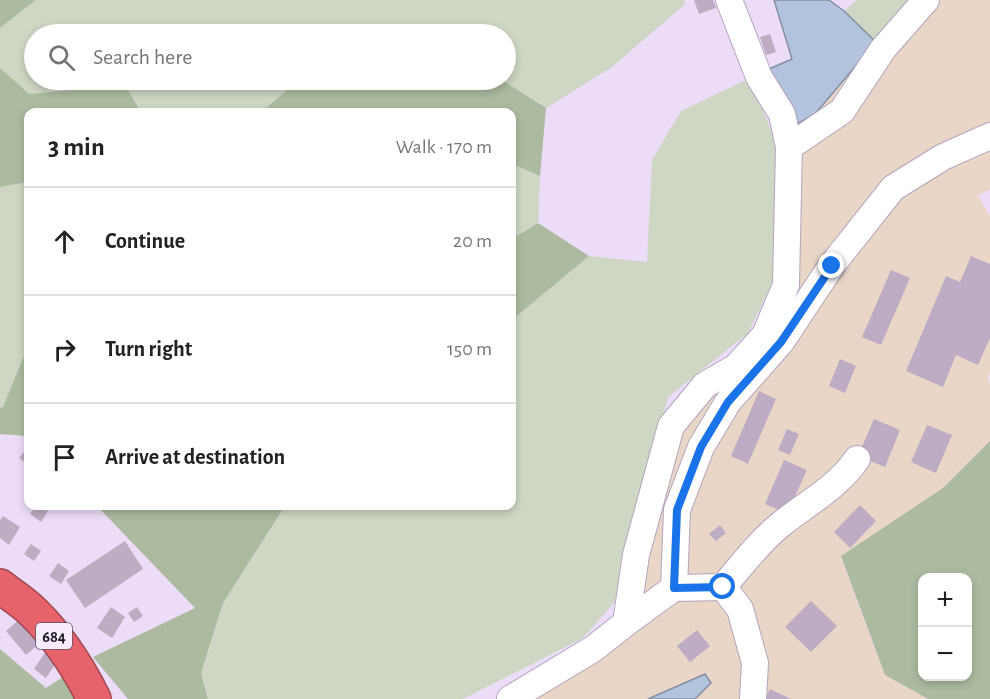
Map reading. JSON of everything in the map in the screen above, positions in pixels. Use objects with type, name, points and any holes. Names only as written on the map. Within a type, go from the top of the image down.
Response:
[{"type":"highway","name":"684","points":[[0,586],[32,611],[58,641],[80,669],[94,699]]},
{"type":"street","points":[[626,623],[636,555],[671,426],[705,385],[736,367],[765,335],[786,285],[789,147],[782,114],[759,77],[729,0]]},
{"type":"street","points":[[789,147],[842,111],[883,49],[926,0]]},
{"type":"street","points":[[674,588],[677,510],[701,447],[728,402],[781,342],[832,266],[893,188],[943,157],[990,136]]},
{"type":"street","points":[[510,699],[593,649],[674,588],[723,587],[778,526],[822,494],[857,459]]},
{"type":"street","points":[[723,587],[740,609],[755,663],[753,699]]},
{"type":"shaded area","points":[[921,0],[990,0],[990,189],[978,196],[990,216],[990,371],[988,378],[990,383],[990,441],[943,488],[841,557],[885,675],[928,699],[695,699],[711,683],[704,674],[648,699],[510,699],[629,625],[677,431],[702,388],[771,341],[795,125],[876,42]]},
{"type":"green space","points":[[0,0],[36,0],[0,28]]},
{"type":"green space","points":[[36,0],[684,0],[685,4],[612,67],[546,108],[516,89],[516,24],[24,24],[24,90],[71,90],[28,94],[0,68],[0,28]]},
{"type":"green space","points":[[857,0],[921,0],[876,42],[844,11]]},
{"type":"green space","points":[[0,68],[29,94],[72,90],[128,90],[139,108],[24,108],[24,183],[0,187]]},
{"type":"green space","points":[[750,78],[777,145],[775,277],[748,333],[668,397],[614,603],[583,638],[463,699],[208,699],[201,673],[223,603],[282,510],[516,510],[516,317],[589,256],[647,262],[652,160],[681,111]]},
{"type":"green space","points":[[516,89],[546,108],[540,176],[516,166],[516,108],[266,108],[287,90]]},
{"type":"green space","points":[[128,90],[287,90],[266,108],[139,108]]},
{"type":"green space","points":[[516,166],[540,176],[538,223],[516,237]]},
{"type":"green space","points":[[24,183],[24,356],[3,408],[0,408],[0,187]]},
{"type":"green space","points":[[538,223],[589,256],[516,317],[516,237]]},
{"type":"green space","points":[[24,356],[24,436],[0,434],[0,408],[3,407]]},
{"type":"green space","points":[[990,441],[990,699],[928,699],[885,675],[841,556],[943,488]]},
{"type":"green space","points":[[101,510],[282,510],[223,603],[201,673],[208,699],[128,699],[93,657],[195,608]]},
{"type":"green space","points":[[0,649],[46,688],[66,675],[79,699],[0,699]]},
{"type":"water","points":[[774,0],[829,0],[876,42],[815,114],[795,125],[769,69],[792,59]]},
{"type":"water","points":[[705,674],[711,683],[695,699],[648,699]]},
{"type":"building","points":[[694,0],[713,0],[716,8],[699,14]]},
{"type":"building","points":[[770,34],[776,52],[766,55],[760,37]]},
{"type":"building","points":[[971,256],[990,264],[990,338],[978,365],[956,355],[943,387],[906,371],[946,276],[960,282]]},
{"type":"building","points":[[891,270],[910,278],[881,345],[862,337]]},
{"type":"building","points":[[840,359],[856,366],[845,393],[829,386]]},
{"type":"building","points":[[759,391],[776,399],[748,464],[731,456]]},
{"type":"building","points":[[874,419],[900,430],[885,467],[858,456]]},
{"type":"building","points":[[927,425],[952,435],[936,473],[911,462]]},
{"type":"building","points":[[787,429],[799,434],[790,455],[778,450]]},
{"type":"building","points":[[24,452],[24,462],[19,458]]},
{"type":"building","points":[[784,460],[807,470],[787,514],[765,504]]},
{"type":"building","points":[[860,505],[876,521],[850,548],[834,532]]},
{"type":"building","points":[[33,510],[48,511],[41,522],[30,514]]},
{"type":"building","points":[[3,516],[20,527],[9,545],[0,538],[0,520]]},
{"type":"building","points":[[720,525],[726,533],[716,541],[709,534]]},
{"type":"building","points":[[125,541],[143,569],[85,608],[66,580]]},
{"type":"building","points":[[31,544],[41,551],[34,561],[24,554]]},
{"type":"building","points":[[58,563],[69,571],[61,584],[49,576]]},
{"type":"building","points":[[811,601],[837,626],[811,652],[785,627]]},
{"type":"building","points":[[111,607],[125,617],[112,638],[97,628]]},
{"type":"building","points":[[137,607],[143,616],[134,622],[128,613]]},
{"type":"building","points":[[20,619],[40,643],[26,655],[6,631]]},
{"type":"building","points":[[697,630],[710,646],[690,662],[677,646]]},
{"type":"building","points":[[50,645],[63,653],[46,678],[34,669]]},
{"type":"building","points":[[770,689],[791,699],[765,699]]},
{"type":"route","points":[[723,587],[674,588],[677,510],[701,447],[728,402],[781,342],[832,266]]}]
